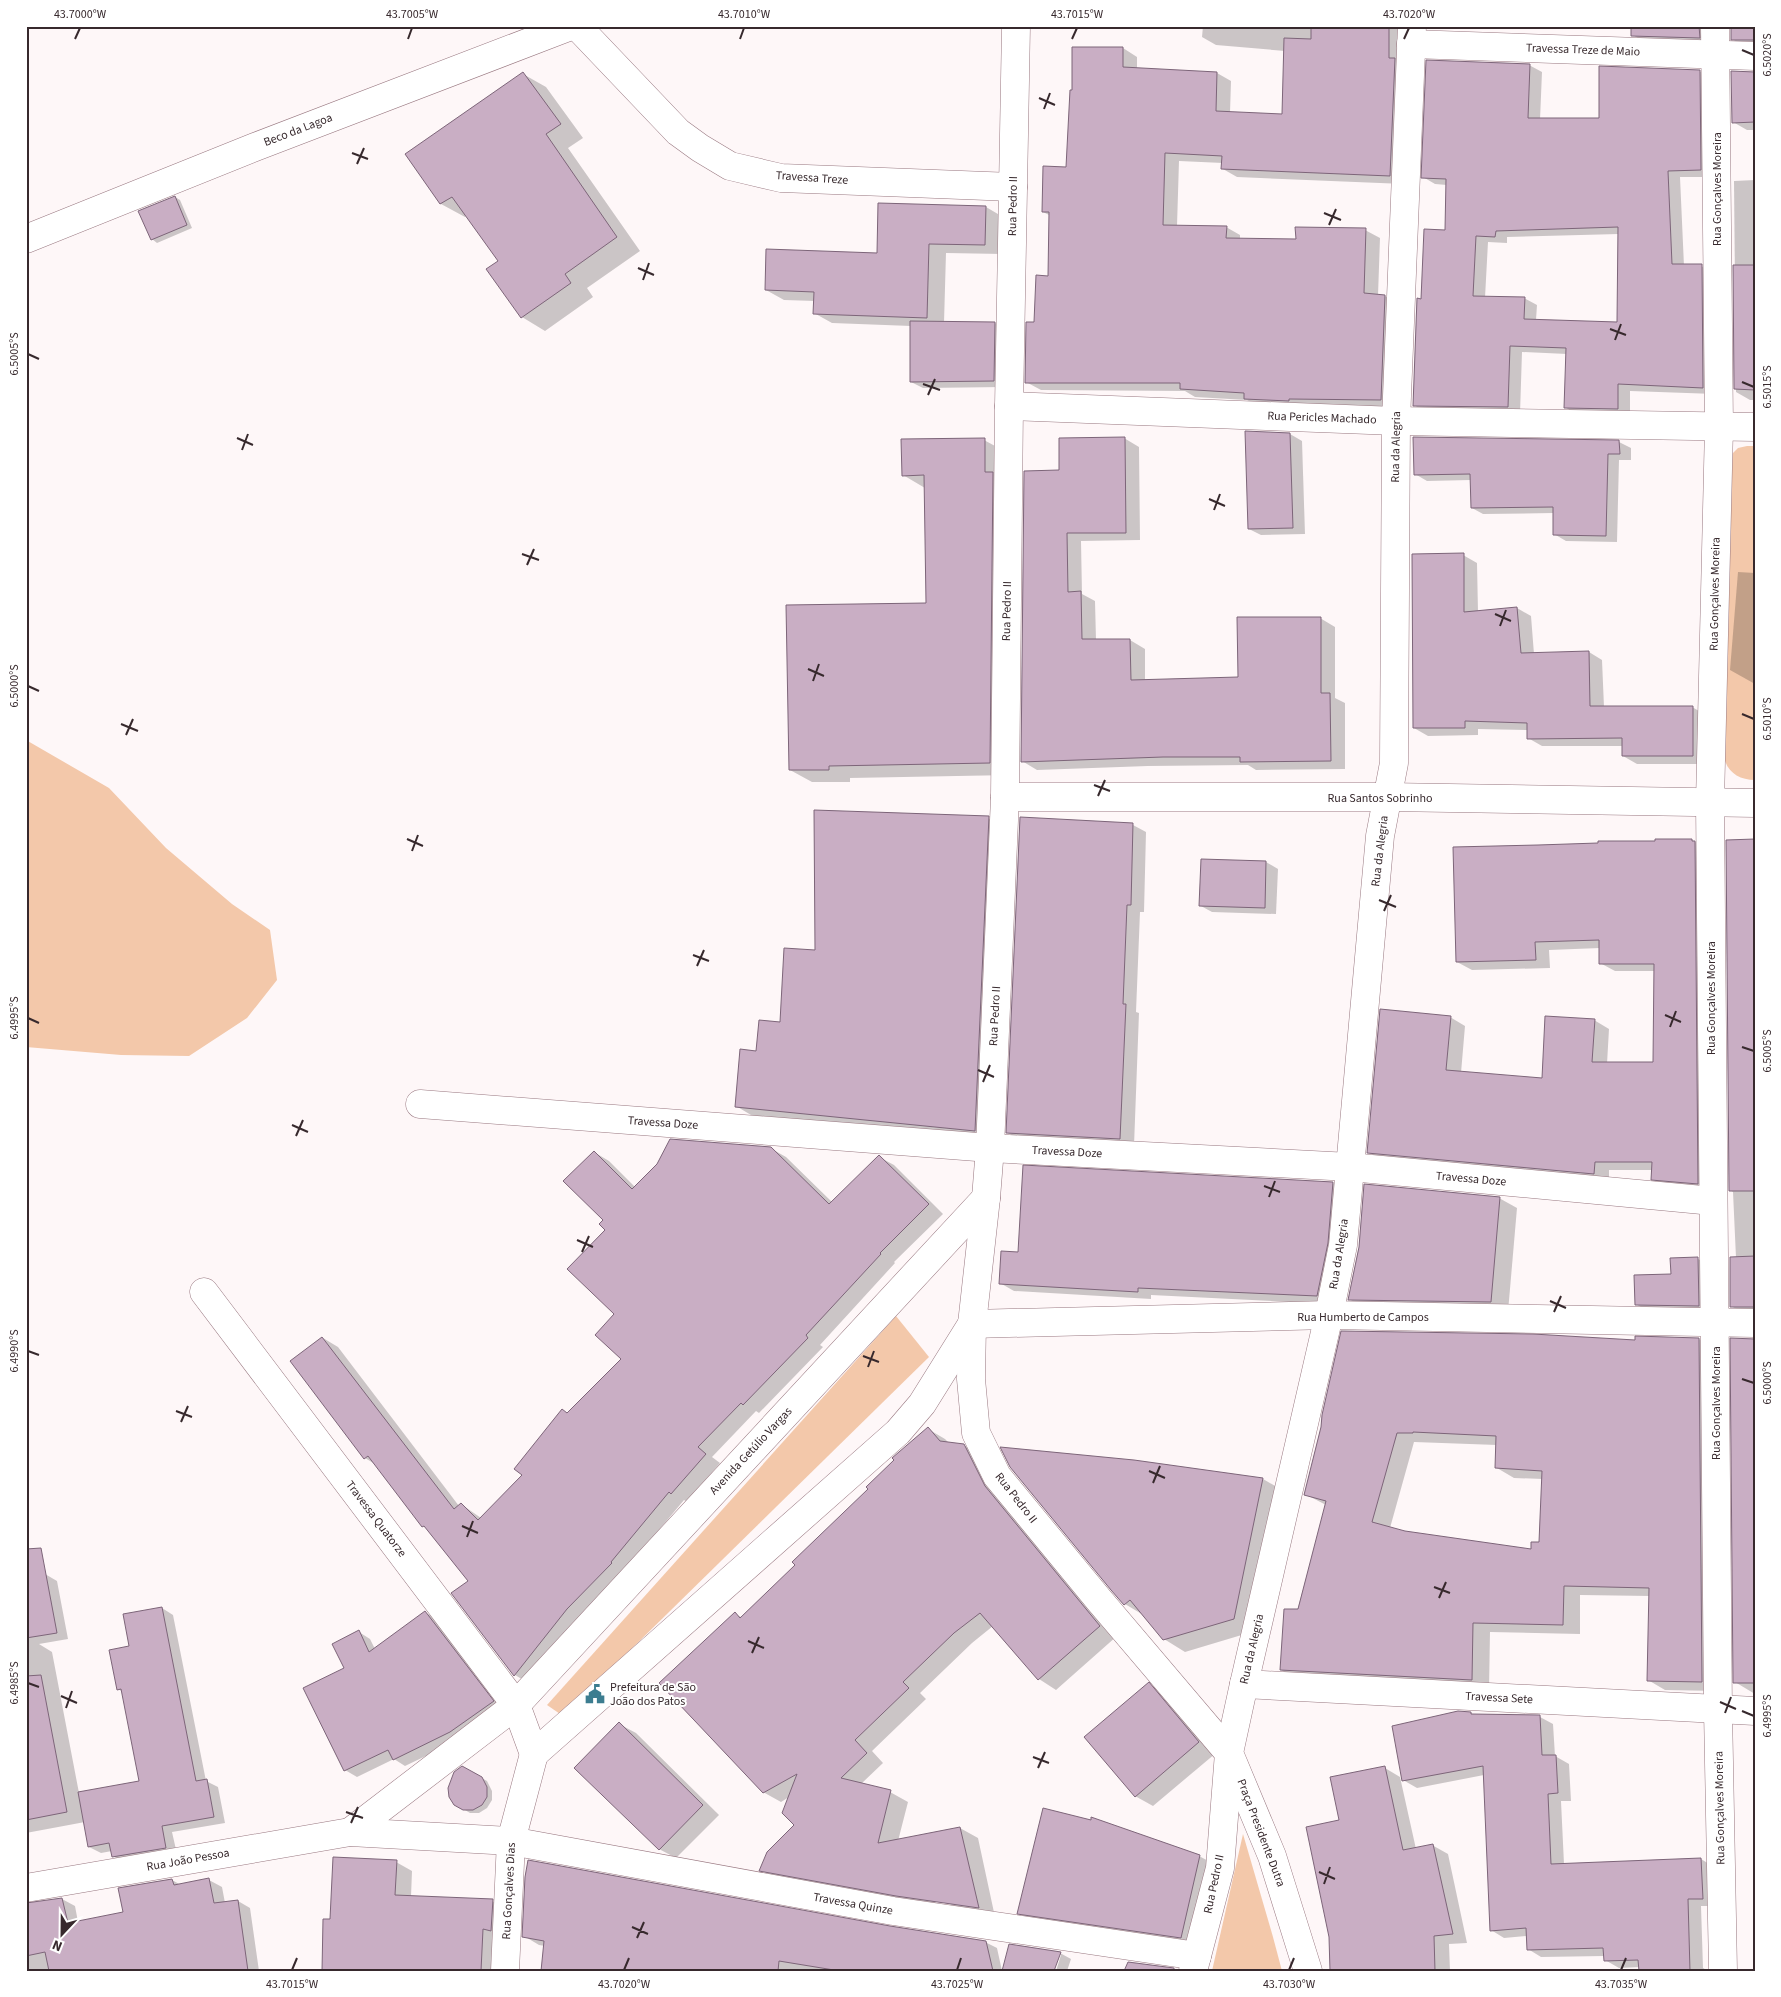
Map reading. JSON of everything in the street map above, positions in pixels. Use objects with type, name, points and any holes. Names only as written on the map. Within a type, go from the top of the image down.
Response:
[{"type":"street","name":"Beco da Lagoa","points":[[26,239],[264,143],[571,26]]},
{"type":"street","name":"Travessa Treze","points":[[577,26],[678,132],[730,166],[780,178],[1013,187]]},
{"type":"street","name":"Rua Pedro II","points":[[1016,26],[1009,406],[1005,797],[990,1148],[972,1324],[971,1379],[976,1433],[997,1476],[1099,1600],[1230,1753],[1220,1868],[1195,1963]]},
{"type":"street","name":"Rua Gonçalves Moreira","points":[[1715,26],[1719,427],[1710,802],[1718,1710],[1723,1971]]},
{"type":"street","name":"Travessa Treze de Maio","points":[[1411,35],[1755,56]]},
{"type":"street","name":"Rua da Alegria","points":[[1230,1753],[1244,1684],[1329,1315],[1342,1245],[1380,836],[1394,763],[1396,421],[1411,35]]},
{"type":"street","name":"Rua Pericles Machado","points":[[1009,406],[1396,421],[1755,427]]},
{"type":"street","name":"Rua Santos Sobrinho","points":[[1005,797],[1388,797],[1755,803]]},
{"type":"street","name":"Travessa Doze","points":[[420,1104],[990,1148],[1350,1168],[1713,1201]]},
{"type":"street","name":"Avenida Getúlio Vargas","points":[[516,1705],[986,1198]]},
{"type":"street","name":"Travessa Quatorze","points":[[204,1292],[516,1705],[534,1754]]},
{"type":"street","name":"Rua Humberto de Campos","points":[[972,1324],[1329,1315],[1755,1323]]},
{"type":"street","points":[[534,1754],[898,1432],[922,1404],[972,1324]]},
{"type":"street","name":"Travessa Sete","points":[[1244,1684],[1755,1711]]},
{"type":"street","name":"Rua João Pessoa","points":[[350,1832],[516,1705]]},
{"type":"street","name":"Praça Presidente Dutra","points":[[1230,1753],[1272,1856],[1308,1971]]},
{"type":"street","name":"Rua Gonçalves Dias","points":[[506,1971],[511,1841],[534,1754]]},
{"type":"street","name":"Rua João Pessoa","points":[[26,1888],[350,1832],[511,1841]]},
{"type":"street","name":"Travessa Quinze","points":[[511,1841],[893,1911],[1195,1963]]},
{"type":"shaded area","points":[[1755,446],[1755,780],[1739,777],[1728,767],[1724,757],[1731,455],[1738,448]]},
{"type":"shaded area","points":[[26,740],[109,788],[166,848],[232,904],[270,930],[277,980],[247,1018],[189,1056],[121,1055],[26,1047]]},
{"type":"shaded area","points":[[896,1316],[929,1357],[563,1716],[547,1705]]},
{"type":"shaded area","points":[[1243,1834],[1273,1937],[1282,1971],[1212,1971]]},
{"type":"building","points":[[1311,26],[1389,26],[1389,58],[1395,58],[1390,176],[1221,169],[1222,156],[1165,153],[1163,225],[1227,226],[1226,238],[1296,239],[1295,227],[1366,228],[1364,293],[1385,295],[1381,400],[1289,399],[1289,401],[1244,399],[1244,393],[1180,389],[1180,383],[1025,383],[1026,322],[1034,322],[1036,275],[1048,276],[1049,212],[1042,212],[1043,166],[1066,167],[1070,90],[1072,90],[1072,47],[1123,47],[1123,67],[1217,72],[1216,111],[1282,114],[1284,38],[1311,39]]},
{"type":"building","points":[[1631,26],[1699,26],[1700,38],[1631,36]]},
{"type":"building","points":[[1731,26],[1755,26],[1755,40],[1731,40]]},
{"type":"building","points":[[1426,60],[1530,64],[1528,118],[1599,118],[1599,66],[1700,70],[1701,170],[1668,171],[1672,264],[1702,264],[1703,388],[1618,384],[1618,409],[1564,408],[1566,348],[1510,346],[1508,407],[1413,406],[1417,298],[1421,299],[1424,229],[1445,230],[1446,179],[1421,178]],"holes":[[[1618,227],[1617,322],[1524,319],[1525,297],[1473,296],[1476,236],[1495,237],[1496,231]]]},
{"type":"building","points":[[1731,71],[1755,72],[1755,122],[1732,123]]},
{"type":"building","points":[[523,72],[561,124],[546,134],[617,237],[565,274],[571,283],[521,318],[486,269],[498,261],[452,197],[440,204],[405,154]]},
{"type":"building","points":[[175,196],[187,225],[151,240],[138,211]]},
{"type":"building","points":[[878,203],[986,206],[985,245],[929,244],[927,318],[813,314],[814,292],[765,290],[766,249],[877,253]]},
{"type":"building","points":[[1733,265],[1755,265],[1755,390],[1734,389]]},
{"type":"building","points":[[910,321],[995,322],[994,381],[910,382]]},
{"type":"building","points":[[1245,431],[1290,433],[1293,528],[1248,529]]},
{"type":"building","points":[[1125,437],[1126,533],[1067,533],[1068,592],[1081,591],[1082,639],[1130,639],[1131,680],[1238,677],[1237,617],[1321,617],[1321,693],[1330,693],[1331,761],[1240,762],[1240,757],[1163,757],[1021,762],[1024,471],[1059,470],[1059,438]]},
{"type":"building","points":[[1413,437],[1619,440],[1620,454],[1608,454],[1606,536],[1553,535],[1553,507],[1471,508],[1470,474],[1414,475]]},
{"type":"building","points":[[985,438],[985,472],[993,472],[990,763],[829,766],[829,770],[789,770],[786,605],[926,603],[924,475],[902,476],[901,439]]},
{"type":"building","points":[[1464,553],[1464,612],[1517,607],[1521,653],[1589,651],[1590,706],[1693,706],[1693,756],[1622,756],[1622,738],[1527,739],[1527,723],[1465,721],[1465,728],[1413,728],[1412,554]]},
{"type":"building","points":[[814,810],[989,816],[975,1131],[735,1107],[740,1049],[756,1051],[759,1020],[780,1022],[784,948],[815,950]]},
{"type":"building","points":[[1020,817],[1133,823],[1131,905],[1127,905],[1123,1004],[1126,1004],[1120,1139],[1006,1133]]},
{"type":"building","points":[[1655,839],[1692,839],[1692,841],[1695,841],[1698,1184],[1651,1180],[1652,1162],[1595,1162],[1594,1174],[1367,1153],[1380,1009],[1451,1016],[1446,1070],[1542,1078],[1545,1016],[1595,1019],[1592,1062],[1653,1062],[1654,964],[1599,964],[1599,940],[1535,942],[1536,960],[1456,962],[1453,847],[1598,843],[1598,841],[1655,841]]},
{"type":"building","points":[[1755,839],[1755,1191],[1729,1191],[1726,840]]},
{"type":"building","points":[[1201,859],[1266,861],[1265,908],[1199,906]]},
{"type":"building","points":[[670,1139],[771,1147],[829,1204],[879,1155],[929,1204],[880,1253],[806,1335],[808,1338],[743,1405],[741,1403],[698,1447],[706,1454],[671,1494],[669,1492],[612,1563],[567,1609],[514,1676],[451,1593],[468,1581],[424,1526],[422,1527],[368,1456],[364,1459],[290,1361],[322,1337],[454,1509],[461,1503],[478,1520],[522,1475],[514,1469],[562,1409],[567,1413],[621,1359],[595,1335],[614,1314],[567,1269],[605,1230],[599,1224],[603,1220],[563,1181],[594,1151],[632,1189],[657,1164]]},
{"type":"building","points":[[1023,1165],[1333,1182],[1328,1243],[1317,1296],[1138,1288],[1138,1292],[999,1284],[1001,1251],[1018,1252]]},
{"type":"building","points":[[1364,1184],[1500,1197],[1491,1302],[1348,1300],[1359,1247]]},
{"type":"building","points":[[1755,1256],[1755,1307],[1730,1307],[1730,1257]]},
{"type":"building","points":[[1698,1257],[1699,1306],[1635,1305],[1634,1275],[1671,1274],[1670,1258]]},
{"type":"building","points":[[1341,1331],[1533,1334],[1635,1340],[1635,1336],[1699,1338],[1702,1682],[1647,1681],[1649,1588],[1564,1586],[1563,1625],[1473,1623],[1472,1680],[1280,1670],[1284,1609],[1298,1609],[1326,1501],[1304,1495],[1321,1427]],"holes":[[[1397,1433],[1496,1436],[1495,1468],[1542,1471],[1539,1542],[1531,1542],[1531,1549],[1405,1531],[1372,1522]]]},
{"type":"building","points":[[1730,1338],[1755,1339],[1755,1683],[1733,1683]]},
{"type":"building","points":[[928,1427],[940,1441],[964,1444],[985,1486],[1100,1626],[1038,1680],[980,1613],[954,1633],[903,1682],[909,1688],[855,1740],[867,1753],[841,1778],[891,1790],[878,1843],[960,1827],[979,1908],[896,1896],[759,1871],[767,1852],[794,1825],[782,1813],[797,1774],[763,1793],[659,1683],[735,1612],[740,1618],[795,1565],[792,1562],[868,1489],[866,1487],[894,1460],[892,1458]]},
{"type":"building","points":[[1000,1447],[1134,1460],[1263,1478],[1234,1619],[1163,1640],[1130,1600],[1124,1605],[1111,1590],[1010,1467]]},
{"type":"building","points":[[41,1548],[57,1633],[26,1638],[26,1549]]},
{"type":"building","points":[[162,1607],[196,1781],[207,1779],[214,1817],[162,1826],[166,1848],[112,1857],[109,1843],[88,1847],[78,1792],[139,1781],[121,1689],[117,1690],[109,1650],[129,1646],[123,1614]]},
{"type":"building","points":[[425,1611],[494,1701],[450,1732],[393,1760],[388,1750],[344,1771],[303,1688],[344,1668],[332,1644],[359,1630],[369,1652]]},
{"type":"building","points":[[41,1675],[67,1812],[26,1820],[26,1676]]},
{"type":"building","points":[[1149,1682],[1199,1742],[1135,1797],[1084,1737]]},
{"type":"building","points":[[1458,1711],[1471,1712],[1471,1714],[1540,1715],[1542,1755],[1556,1755],[1558,1793],[1548,1794],[1551,1864],[1701,1858],[1703,1899],[1688,1899],[1690,1971],[1639,1971],[1638,1960],[1604,1961],[1603,1948],[1527,1950],[1526,1928],[1490,1931],[1483,1766],[1402,1781],[1392,1726]]},
{"type":"building","points":[[619,1722],[703,1805],[659,1850],[574,1768]]},
{"type":"building","points":[[462,1766],[482,1777],[487,1787],[487,1797],[482,1805],[473,1810],[463,1810],[454,1805],[449,1797],[448,1788],[454,1772]]},
{"type":"building","points":[[1385,1766],[1403,1850],[1433,1844],[1453,1934],[1434,1936],[1435,1971],[1330,1971],[1329,1937],[1306,1827],[1339,1820],[1330,1777]]},
{"type":"building","points":[[1043,1808],[1091,1820],[1091,1817],[1200,1855],[1181,1938],[1017,1914]]},
{"type":"building","points":[[333,1857],[397,1860],[395,1895],[493,1899],[491,1931],[483,1929],[481,1971],[322,1971],[323,1919],[330,1919]]},
{"type":"building","points":[[528,1860],[890,1926],[986,1941],[993,1971],[840,1971],[779,1961],[778,1971],[541,1971],[544,1941],[522,1937],[525,1877]]},
{"type":"building","points":[[209,1878],[214,1903],[238,1900],[248,1971],[49,1971],[45,1952],[26,1956],[26,1903],[62,1898],[68,1923],[123,1912],[118,1888],[172,1879],[174,1885]]},
{"type":"building","points":[[1009,1944],[1061,1952],[1054,1971],[1002,1971]]},
{"type":"building","points":[[1128,1962],[1174,1968],[1174,1971],[1124,1971]]},
{"type":"place","name":"Prefeitura de São João dos Patos","points":[[595,1694]]}]
